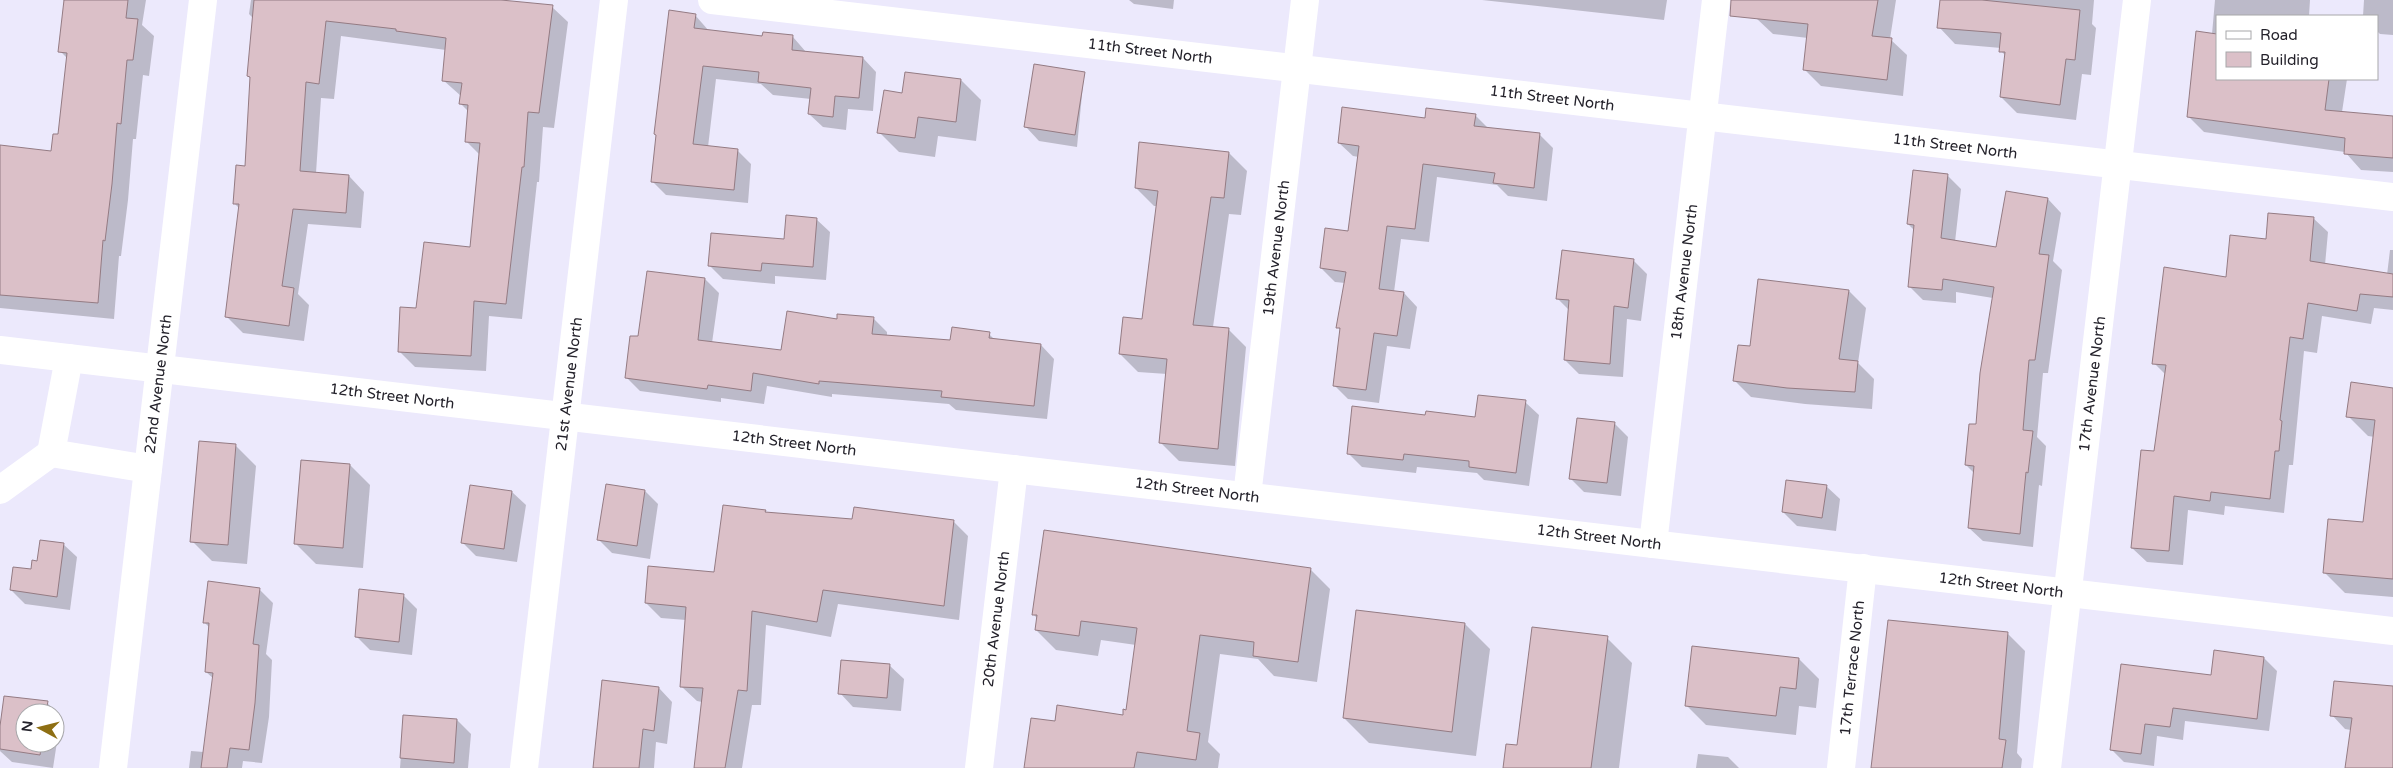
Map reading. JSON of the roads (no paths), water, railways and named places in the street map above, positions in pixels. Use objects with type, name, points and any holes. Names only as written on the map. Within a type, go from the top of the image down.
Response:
[{"type":"street","name":"22nd Avenue North","points":[[113,768],[203,0]]},
{"type":"street","name":"21st Avenue North","points":[[524,768],[614,0]]},
{"type":"street","name":"11th Street North","points":[[712,0],[2393,197]]},
{"type":"street","name":"19th Avenue North","points":[[1247,496],[1305,0]]},
{"type":"street","name":"18th Avenue North","points":[[1653,544],[1716,0]]},
{"type":"street","name":"17th Avenue North","points":[[2047,768],[2137,0]]},
{"type":"street","name":"12th Street North","points":[[0,350],[2393,631]]},
{"type":"street","points":[[0,490],[52,452],[69,358]]},
{"type":"street","points":[[52,452],[148,469]]},
{"type":"street","name":"20th Avenue North","points":[[979,768],[1014,469]]},
{"type":"street","name":"17th Terrace North","points":[[1841,768],[1864,568]]}]
